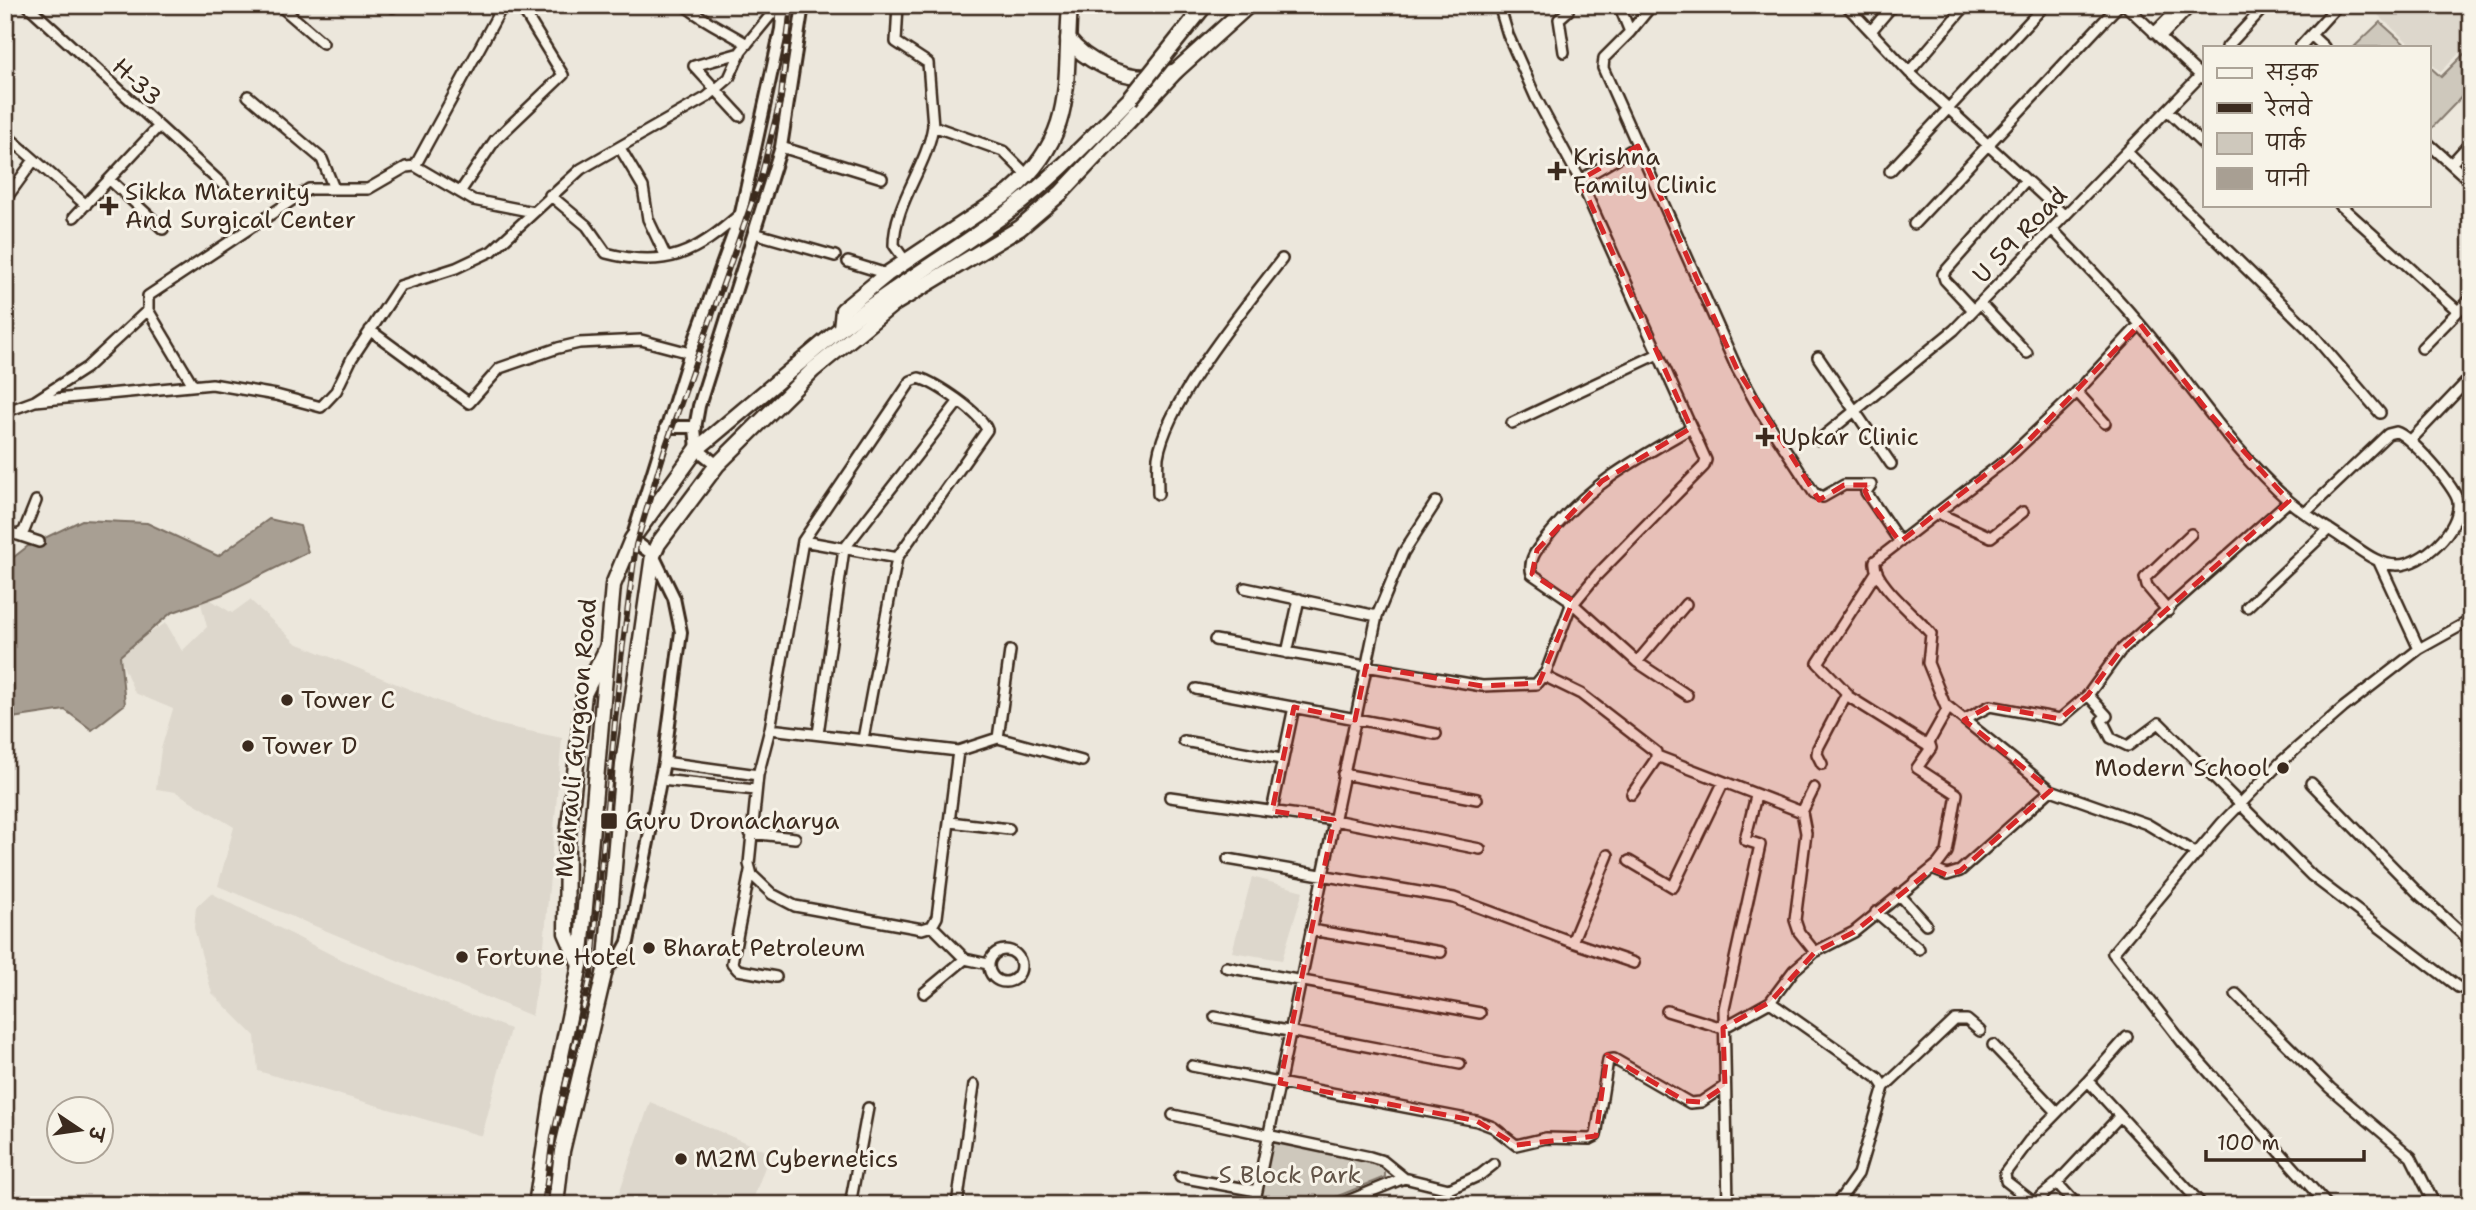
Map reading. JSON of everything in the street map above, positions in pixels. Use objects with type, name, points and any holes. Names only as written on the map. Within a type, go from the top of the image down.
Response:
[{"type":"main road","name":"Mehrauli Gurgaon Road","points":[[536,1205],[552,1097],[580,965],[613,586],[632,539],[697,449],[841,328],[843,310],[887,274],[1010,192],[1028,176],[1056,134],[1066,98],[1070,5]]},
{"type":"main road","points":[[841,328],[884,295],[1009,212],[1052,176],[1130,99],[1205,5]]},
{"type":"main road","name":"Mehrauli Gurgaon Road","points":[[556,1205],[562,1151],[604,970],[623,765],[653,555],[717,465],[813,370],[892,305],[1020,228],[1061,193],[1176,71],[1249,5]]},
{"type":"main road","points":[[1068,39],[1088,59],[1119,71],[1148,77],[1176,71]]},
{"type":"main road","points":[[580,965],[566,933],[567,844],[584,694],[607,648]]},
{"type":"street","name":"H-33","points":[[27,5],[223,185]]},
{"type":"street","points":[[279,5],[323,43]]},
{"type":"street","points":[[415,166],[503,5]]},
{"type":"street","points":[[460,192],[495,140],[563,75],[520,5]]},
{"type":"street","points":[[35,401],[192,385],[226,385],[321,407],[336,390],[370,330],[400,286],[481,257],[503,243],[551,195],[595,159],[682,114],[717,89],[734,71],[740,53],[781,5]]},
{"type":"street","points":[[604,970],[621,955],[628,942],[661,780],[681,632],[674,598],[653,555],[632,539],[690,353],[741,211],[781,29],[781,5]]},
{"type":"street","points":[[717,465],[697,449],[699,406],[781,147],[803,5]]},
{"type":"street","points":[[898,5],[897,42],[928,63],[933,126],[930,143],[911,184],[896,229],[894,245],[906,262]]},
{"type":"street","points":[[1215,640],[1482,686],[1531,685],[1544,676],[1572,603],[1704,466],[1706,456],[1580,180],[1536,98],[1508,35],[1499,5]]},
{"type":"street","points":[[1564,52],[1559,19],[1568,11],[1568,5]]},
{"type":"street","points":[[1619,5],[1630,32]]},
{"type":"street","points":[[1651,5],[1630,32],[1604,58],[1603,68],[1707,307],[1737,369],[1783,447],[1820,497],[1844,485],[1871,485],[1866,492],[1870,502],[1900,542]]},
{"type":"street","points":[[1846,5],[1909,72],[2065,216]]},
{"type":"street","points":[[1871,31],[1893,5]]},
{"type":"street","points":[[1909,72],[1966,5]]},
{"type":"street","points":[[1889,171],[2045,5]]},
{"type":"street","points":[[1914,224],[1990,147],[2119,5]]},
{"type":"street","points":[[2125,5],[2203,74]]},
{"type":"street","points":[[2157,36],[2182,5]]},
{"type":"street","points":[[2157,36],[2192,5]]},
{"type":"street","points":[[2228,46],[2266,5]]},
{"type":"street","points":[[2301,46],[2338,5]]},
{"type":"street","points":[[688,8],[709,25],[728,31],[747,44]]},
{"type":"street","points":[[2311,35],[2323,46]]},
{"type":"street","points":[[740,53],[694,66],[740,116]]},
{"type":"street","name":"U 59 Road","points":[[1819,440],[1954,330],[2203,76]]},
{"type":"street","points":[[248,96],[322,159],[333,186]]},
{"type":"street","points":[[2167,110],[2203,144]]},
{"type":"street","points":[[933,126],[1003,150],[1028,176]]},
{"type":"street","points":[[74,217],[158,127]]},
{"type":"street","points":[[5,134],[86,205]]},
{"type":"street","points":[[2451,164],[2471,142]]},
{"type":"street","points":[[2430,145],[2471,182]]},
{"type":"street","points":[[1580,180],[1638,146]]},
{"type":"street","points":[[781,147],[882,178]]},
{"type":"street","points":[[620,148],[643,187],[648,219],[666,257]]},
{"type":"street","points":[[2127,152],[2309,330],[2381,413]]},
{"type":"street","points":[[5,200],[34,160]]},
{"type":"street","points":[[192,385],[148,310],[148,296],[309,189],[333,186],[368,189],[406,167],[415,166],[482,203],[534,212]]},
{"type":"street","points":[[110,180],[163,229]]},
{"type":"street","points":[[2026,180],[1945,268],[1945,280],[2027,353]]},
{"type":"street","points":[[551,195],[587,226],[606,253],[635,258],[684,254],[705,244],[741,211],[761,212]]},
{"type":"street","points":[[2341,206],[2458,311]]},
{"type":"street","points":[[2052,229],[2140,324],[2210,414],[2289,501],[2305,513],[2379,562],[2396,565],[2418,560],[2439,542],[2456,517],[2457,495],[2404,434],[2388,434],[2305,513]]},
{"type":"street","points":[[754,233],[835,257]]},
{"type":"street","points":[[1158,494],[1158,457],[1171,418],[1238,316],[1282,259]]},
{"type":"street","points":[[848,262],[887,274]]},
{"type":"street","points":[[2422,348],[2471,298]]},
{"type":"street","points":[[5,412],[35,401],[86,368],[148,310]]},
{"type":"street","points":[[2140,324],[2077,392],[2007,459],[1940,514],[1878,557],[1874,563],[1907,611],[1931,634],[1928,663],[1947,706],[2051,790],[2147,824],[2196,854]]},
{"type":"street","points":[[370,330],[469,403],[500,368],[558,348],[642,340],[690,353]]},
{"type":"street","points":[[1512,423],[1658,354]]},
{"type":"street","points":[[1818,357],[1891,464]]},
{"type":"street","points":[[2410,441],[2471,377]]},
{"type":"street","points":[[776,977],[738,970],[732,963],[750,871],[750,833],[758,775],[770,729],[803,541],[911,381],[923,379],[959,401],[985,424],[986,435],[897,558],[863,739]]},
{"type":"street","points":[[2077,392],[2105,423]]},
{"type":"street","points":[[818,734],[844,549],[959,401]]},
{"type":"street","points":[[666,427],[696,427]]},
{"type":"street","points":[[1687,695],[1637,662],[1572,603],[1532,574],[1531,562],[1563,517],[1602,481],[1691,428]]},
{"type":"street","points":[[18,535],[24,531],[36,501]]},
{"type":"street","points":[[1964,720],[1990,706],[2060,719],[2088,695],[2115,657],[2289,501]]},
{"type":"street","points":[[1254,1205],[1377,616],[1403,553],[1436,502]]},
{"type":"street","points":[[1940,514],[1991,537],[2023,512]]},
{"type":"street","points":[[2247,607],[2329,529]]},
{"type":"street","points":[[5,532],[39,542]]},
{"type":"street","points":[[2168,611],[2147,586],[2145,578],[2190,534]]},
{"type":"street","points":[[803,541],[897,558]]},
{"type":"street","points":[[2379,562],[2419,649]]},
{"type":"street","points":[[1822,764],[1817,754],[1818,748],[1846,695],[1846,689],[1818,663],[1877,571]]},
{"type":"street","points":[[1245,588],[1377,616]]},
{"type":"street","points":[[1287,653],[1299,600]]},
{"type":"street","points":[[1637,662],[1686,604]]},
{"type":"street","points":[[2327,1205],[2183,1043],[2113,953],[2239,803],[2343,708],[2419,649],[2471,620]]},
{"type":"street","points":[[998,738],[1010,651]]},
{"type":"street","points":[[1544,676],[1589,699],[1657,755],[1802,812]]},
{"type":"street","points":[[1196,689],[1436,734]]},
{"type":"street","points":[[1846,695],[1930,748]]},
{"type":"street","points":[[2088,695],[2108,716],[2102,720],[2111,738],[2128,746],[2159,723],[2312,876],[2458,987],[2471,991]]},
{"type":"street","points":[[1667,1011],[1723,1028],[1770,1002],[1794,970],[1815,952],[1847,937],[1932,869],[1947,852],[1958,798],[1952,789],[1929,779],[1917,768],[1930,748],[1929,742],[1947,706]]},
{"type":"street","points":[[1272,811],[1294,707]]},
{"type":"street","points":[[770,729],[958,751],[998,738],[1082,761]]},
{"type":"street","points":[[1184,741],[1282,759]]},
{"type":"street","points":[[750,871],[778,899],[795,906],[922,929],[932,926],[937,917],[958,751]]},
{"type":"street","points":[[1632,794],[1657,755]]},
{"type":"street","points":[[664,762],[758,775]]},
{"type":"street","points":[[1343,774],[1477,799]]},
{"type":"street","points":[[661,780],[756,790]]},
{"type":"street","points":[[1629,861],[1673,887],[1723,783]]},
{"type":"street","points":[[2311,783],[2419,894],[2471,942]]},
{"type":"street","points":[[1814,788],[1802,812],[1806,833],[1795,924],[1815,952]]},
{"type":"street","points":[[1932,869],[1950,875],[1961,871],[2051,790]]},
{"type":"street","points":[[1728,1205],[1723,1028],[1727,989],[1754,882],[1760,845],[1745,840],[1756,796]]},
{"type":"street","points":[[1170,797],[1334,820],[1480,849]]},
{"type":"street","points":[[950,822],[1009,830]]},
{"type":"street","points":[[750,833],[795,838]]},
{"type":"street","points":[[1572,942],[1608,855]]},
{"type":"street","points":[[1228,859],[1454,898],[1633,963]]},
{"type":"street","points":[[1899,894],[1926,924]]},
{"type":"street","points":[[1876,912],[1919,949]]},
{"type":"street","points":[[932,926],[965,959],[988,964]]},
{"type":"street","points":[[1311,930],[1441,951]]},
{"type":"street","points":[[924,993],[965,959]]},
{"type":"street","points":[[1226,967],[1480,1013]]},
{"type":"street","points":[[2236,994],[2330,1087],[2411,1157],[2435,1205]]},
{"type":"street","points":[[1770,1002],[1878,1078],[1884,1087]]},
{"type":"street","points":[[1215,1017],[1460,1063]]},
{"type":"street","points":[[1836,1205],[1858,1174],[1884,1087],[1955,1020],[1967,1020],[1980,1031]]},
{"type":"street","points":[[2120,1116],[2057,1183],[2032,1203],[2006,1181],[2005,1173],[2056,1111],[2088,1081],[2127,1037]]},
{"type":"street","points":[[1993,1045],[2056,1111]]},
{"type":"street","points":[[1192,1066],[1477,1121],[1493,1127],[1513,1143],[1522,1145],[1546,1138],[1590,1139],[1596,1136],[1608,1060],[1614,1059],[1690,1103],[1701,1102],[1725,1086]]},
{"type":"street","points":[[2088,1081],[2202,1205]]},
{"type":"street","points":[[957,1205],[974,1085]]},
{"type":"street","points":[[850,1205],[868,1108]]},
{"type":"street","points":[[1173,1115],[1379,1159],[1404,1178],[1449,1189],[1480,1175],[1494,1164]]},
{"type":"street","points":[[1180,1177],[1257,1191]]},
{"type":"street","points":[[1338,1205],[1404,1178]]},
{"type":"street","points":[[2057,1183],[2077,1205]]},
{"type":"highlighted area","points":[[1638,146],[1737,369],[1819,500],[1844,485],[1871,485],[1865,491],[1870,502],[1900,542],[2029,440],[2140,324],[2210,414],[2289,501],[2121,650],[2088,695],[2060,719],[1990,706],[1964,720],[2051,790],[1960,871],[1947,875],[1932,869],[1854,932],[1815,952],[1770,1002],[1723,1028],[1725,1086],[1701,1102],[1685,1101],[1607,1055],[1596,1136],[1516,1145],[1477,1121],[1280,1083],[1334,820],[1272,811],[1294,707],[1355,720],[1366,666],[1482,686],[1539,683],[1573,601],[1532,574],[1537,550],[1602,481],[1691,428],[1580,180]]},
{"type":"shaded area","points":[[2386,5],[2471,5],[2471,41],[2441,72],[2430,63],[2430,46],[2412,46],[2378,15]]},
{"type":"shaded area","points":[[198,592],[232,613],[250,600],[296,643],[495,724],[562,738],[544,945],[532,1016],[218,886],[234,827],[176,792],[156,789],[161,749],[173,709],[135,693],[117,652],[166,623],[182,651],[207,627]]},
{"type":"shaded area","points":[[1252,877],[1303,891],[1282,960],[1232,952]]},
{"type":"shaded area","points":[[211,893],[336,957],[510,1029],[482,1136],[258,1071],[255,1036],[212,993],[194,928],[196,907]]},
{"type":"shaded area","points":[[650,1102],[770,1153],[751,1205],[615,1205]]},
{"type":"green space","points":[[2380,22],[2407,46],[2355,46]]},
{"type":"green space","points":[[2471,47],[2471,87],[2430,130],[2430,67],[2441,77]]},
{"type":"green space","name":"S Block Park","points":[[1267,1138],[1385,1162],[1385,1177],[1316,1205],[1251,1205]]},
{"type":"water","points":[[269,519],[300,526],[308,552],[223,594],[171,613],[120,656],[125,704],[92,730],[65,710],[5,719],[5,564],[28,546],[82,520],[147,523],[218,556]]},
{"type":"railway","points":[[544,1205],[553,1137],[591,975],[621,659],[636,545],[664,451],[761,177],[781,97],[791,5]]},
{"type":"place","name":"Krishna Family Clinic","points":[[1557,171]]},
{"type":"place","name":"Sikka Maternity And Surgical Center","points":[[109,206]]},
{"type":"place","name":"Upkar Clinic","points":[[1765,437]]},
{"type":"place","name":"Tower C","points":[[287,700]]},
{"type":"place","name":"Tower D","points":[[248,746]]},
{"type":"place","name":"Modern School","points":[[2283,768]]},
{"type":"place","name":"Guru Dronacharya","points":[[609,821]]},
{"type":"place","name":"Bharat Petroleum","points":[[649,948]]},
{"type":"place","name":"Fortune Hotel","points":[[462,957]]},
{"type":"place","name":"M2M Cybernetics","points":[[681,1159]]}]
